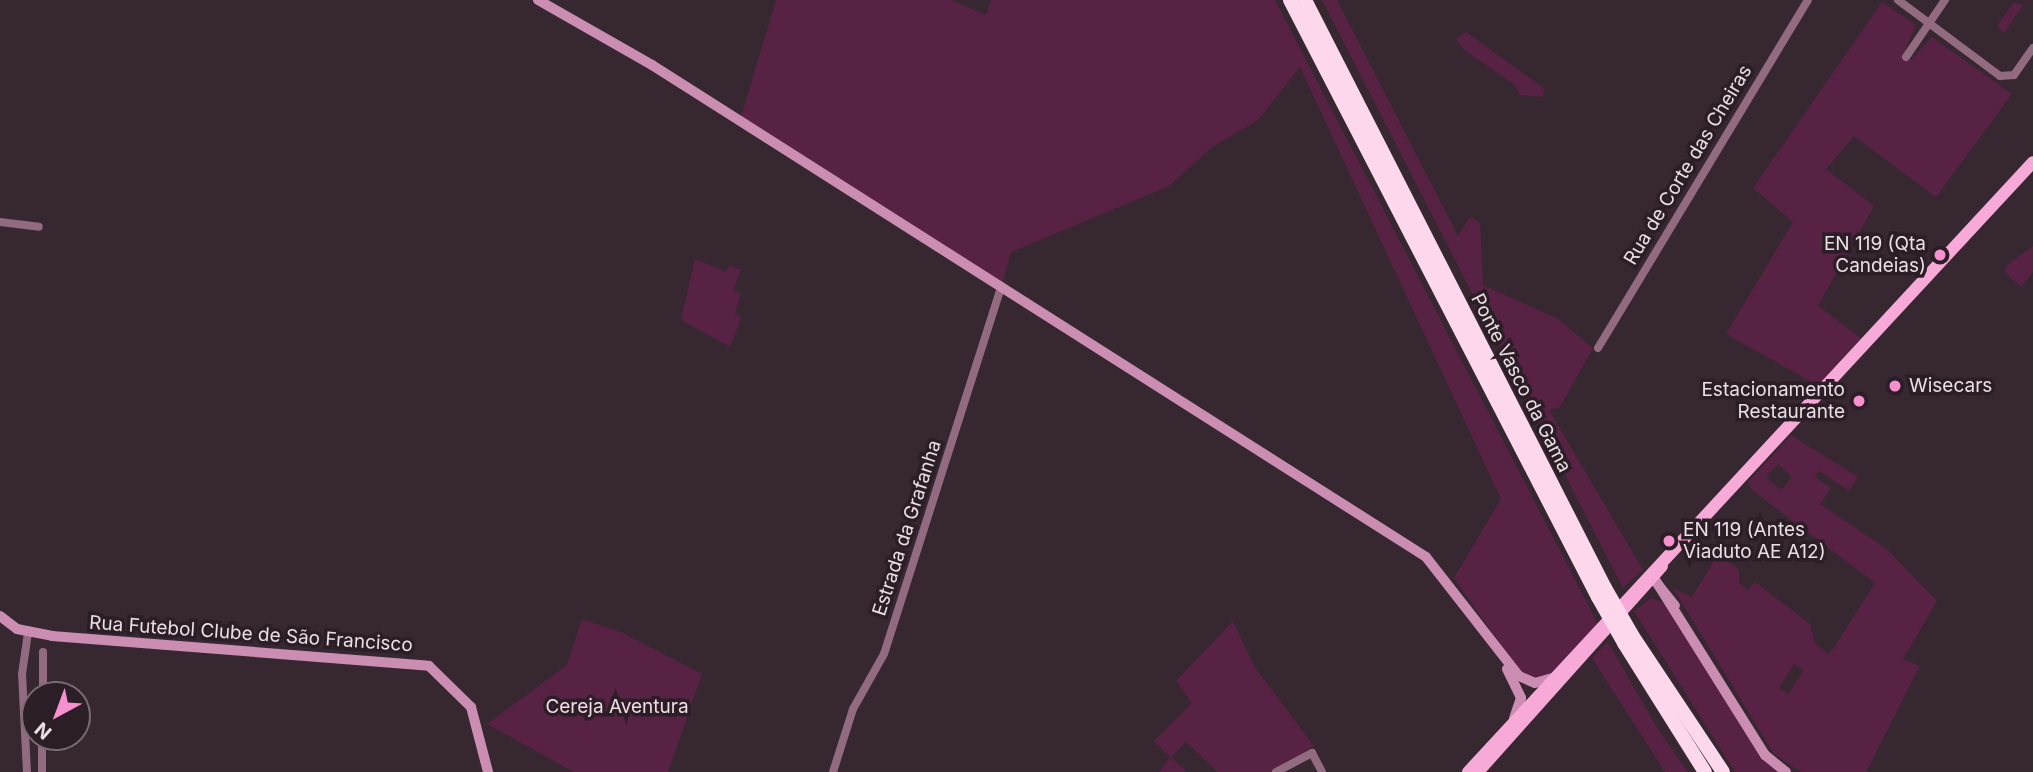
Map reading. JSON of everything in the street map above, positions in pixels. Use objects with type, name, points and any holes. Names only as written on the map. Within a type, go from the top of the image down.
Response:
[{"type":"highway","name":"Ponte Vasco da Gama","points":[[1290,0],[1602,592],[1705,772]]},
{"type":"highway","name":"Ponte Vasco da Gama","points":[[1305,0],[1602,592]]},
{"type":"highway","name":"Ponte Vasco da Gama","points":[[1628,639],[1723,772]]},
{"type":"main road","points":[[1468,772],[1531,700],[1651,576],[2033,162]]},
{"type":"main road","points":[[1478,772],[1631,604],[1651,576]]},
{"type":"street","points":[[538,0],[1426,557],[1485,630],[1531,700]]},
{"type":"street","name":"Rua de Corte das Cheiras","points":[[1598,348],[1712,150],[1808,0]]},
{"type":"street","points":[[1898,0],[1928,26],[2005,77],[2033,48]]},
{"type":"street","points":[[1906,57],[1945,0]]},
{"type":"street","points":[[0,222],[39,227]]},
{"type":"street","name":"Estrada da Grafanha","points":[[833,772],[853,709],[884,653],[1001,288]]},
{"type":"street","points":[[1651,576],[1684,624]]},
{"type":"street","points":[[1651,576],[1664,585],[1684,624],[1765,755],[1786,772]]},
{"type":"street","points":[[1631,604],[1649,594],[1666,601]]},
{"type":"street","points":[[0,616],[28,633],[22,674],[27,772]]},
{"type":"street","name":"Rua Futebol Clube de São Francisco","points":[[28,633],[429,666],[471,707],[488,772]]},
{"type":"street","points":[[43,652],[43,681]]},
{"type":"street","points":[[1518,682],[1535,683],[1552,678]]},
{"type":"street","points":[[1512,721],[1521,707],[1518,682]]},
{"type":"street","points":[[1488,761],[1531,700],[1548,696]]},
{"type":"street","points":[[42,751],[42,772]]},
{"type":"street","points":[[1276,772],[1312,753],[1322,772]]},
{"type":"street","points":[[27,762],[42,762]]},
{"type":"green space","points":[[776,0],[951,0],[986,15],[991,0],[1275,0],[1599,626],[1546,681],[1521,673],[1454,578],[1501,499],[1300,67],[1258,120],[1212,147],[1169,186],[1011,252],[1001,288],[740,120]]},
{"type":"green space","points":[[1322,0],[1337,0],[1458,236],[1470,217],[1480,223],[1483,285],[1558,319],[1593,348],[1560,407],[1549,410],[1643,570],[1623,588]]},
{"type":"green space","points":[[1882,2],[1916,25],[1903,55],[1911,60],[1932,37],[2012,94],[1936,197],[1854,136],[1826,169],[1874,206],[1818,306],[1861,338],[1819,386],[1726,334],[1793,222],[1753,188]]},
{"type":"green space","points":[[2014,2],[2023,5],[2004,33],[1997,26]]},
{"type":"green space","points":[[1466,32],[1545,89],[1542,97],[1520,95],[1515,85],[1464,50],[1456,39]]},
{"type":"green space","points":[[2033,246],[2033,272],[2021,287],[2005,273],[2007,265]]},
{"type":"green space","points":[[695,259],[726,272],[729,265],[741,270],[733,290],[741,294],[735,313],[741,318],[730,347],[681,320]]},
{"type":"green space","points":[[1791,435],[1858,477],[1849,491],[1819,471],[1815,477],[1831,488],[1820,504],[1887,549],[1937,601],[1903,659],[1920,666],[1866,772],[1801,772],[1774,754],[1673,588],[1692,597],[1718,554],[1739,570],[1739,583],[1748,590],[1755,582],[1810,624],[1815,643],[1828,654],[1833,649],[1875,583],[1752,490],[1748,482]],"holes":[[[1778,464],[1792,477],[1781,490],[1766,477]],[[1794,664],[1804,670],[1788,694],[1779,688]]]},
{"type":"green space","points":[[1651,598],[1664,603],[1780,772],[1735,772],[1634,611]]},
{"type":"green space","name":"Cereja Aventura","points":[[582,619],[621,632],[702,674],[668,772],[574,772],[487,724],[567,665]]},
{"type":"green space","points":[[1233,621],[1254,666],[1314,746],[1270,772],[1218,772],[1186,742],[1171,757],[1187,772],[1159,772],[1170,757],[1154,741],[1192,703],[1176,681]]},
{"type":"green space","points":[[1608,642],[1658,729],[1688,772],[1665,772],[1592,658]]},
{"type":"place","name":"EN 119 (Qta Candeias)","points":[[1940,255]]},
{"type":"place","name":"Wisecars","points":[[1895,386]]},
{"type":"place","name":"Estacionamento Restaurante","points":[[1859,401]]},
{"type":"place","name":"EN 119 (Antes Viaduto AE A12)","points":[[1669,541]]}]
